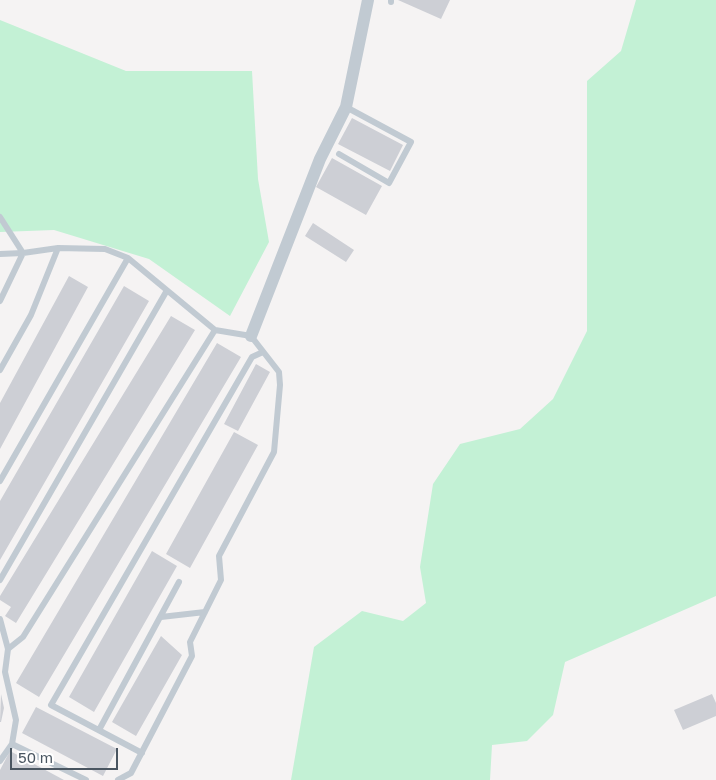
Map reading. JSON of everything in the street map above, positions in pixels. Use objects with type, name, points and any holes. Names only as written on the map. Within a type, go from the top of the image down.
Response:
[{"type":"street","points":[[252,336],[320,159],[346,107],[368,0]]},
{"type":"lane","points":[[340,154],[390,183],[411,142],[346,107]]},
{"type":"lane","points":[[0,217],[23,253]]},
{"type":"lane","points":[[0,370],[31,315],[58,248]]},
{"type":"lane","points":[[0,254],[58,248],[105,249],[128,258],[166,292],[215,330],[252,336],[279,372],[280,385],[274,452],[219,556],[221,580],[190,642],[192,656],[131,773],[118,780]]},
{"type":"lane","points":[[0,301],[23,253]]},
{"type":"lane","points":[[0,481],[128,258]]},
{"type":"lane","points":[[0,580],[166,292]]},
{"type":"lane","points":[[8,649],[23,637],[215,330]]},
{"type":"lane","points":[[142,753],[51,705],[252,357],[263,352]]},
{"type":"lane","points":[[99,730],[178,582]]},
{"type":"lane","points":[[161,617],[205,612]]},
{"type":"lane","points":[[0,619],[8,649],[5,672],[16,720],[12,744],[0,761]]},
{"type":"lane","points":[[12,744],[86,780]]},
{"type":"green space","points":[[636,0],[716,0],[716,596],[565,662],[553,715],[527,741],[492,745],[490,780],[291,780],[314,647],[362,611],[403,621],[426,603],[420,567],[433,484],[460,444],[520,429],[553,399],[587,331],[587,81],[621,51]]},
{"type":"green space","points":[[0,20],[126,71],[252,71],[258,179],[269,242],[230,316],[149,259],[54,230],[0,232]]},
{"type":"building","points":[[398,0],[450,0],[441,19]]},
{"type":"building","points":[[352,118],[403,145],[390,171],[338,144]]},
{"type":"building","points":[[332,158],[382,186],[366,215],[316,187]]},
{"type":"building","points":[[313,223],[354,250],[346,262],[305,236]]},
{"type":"building","points":[[69,276],[88,287],[0,449],[0,403]]},
{"type":"building","points":[[124,286],[149,301],[0,560],[0,501]]},
{"type":"building","points":[[171,316],[195,330],[16,623],[5,616],[11,607],[0,600],[0,596]]},
{"type":"building","points":[[217,343],[241,357],[39,697],[16,683]]},
{"type":"building","points":[[256,364],[270,372],[238,431],[224,424]]},
{"type":"building","points":[[234,432],[258,445],[190,568],[166,554]]},
{"type":"building","points":[[152,551],[177,566],[94,712],[69,697]]},
{"type":"building","points":[[161,636],[182,655],[136,736],[112,722]]},
{"type":"building","points":[[1,694],[4,708],[0,722]]},
{"type":"building","points":[[712,694],[716,703],[716,716],[683,730],[674,710]]},
{"type":"building","points":[[36,707],[117,749],[103,776],[22,733]]},
{"type":"building","points":[[10,751],[64,780],[0,780],[0,770]]}]
